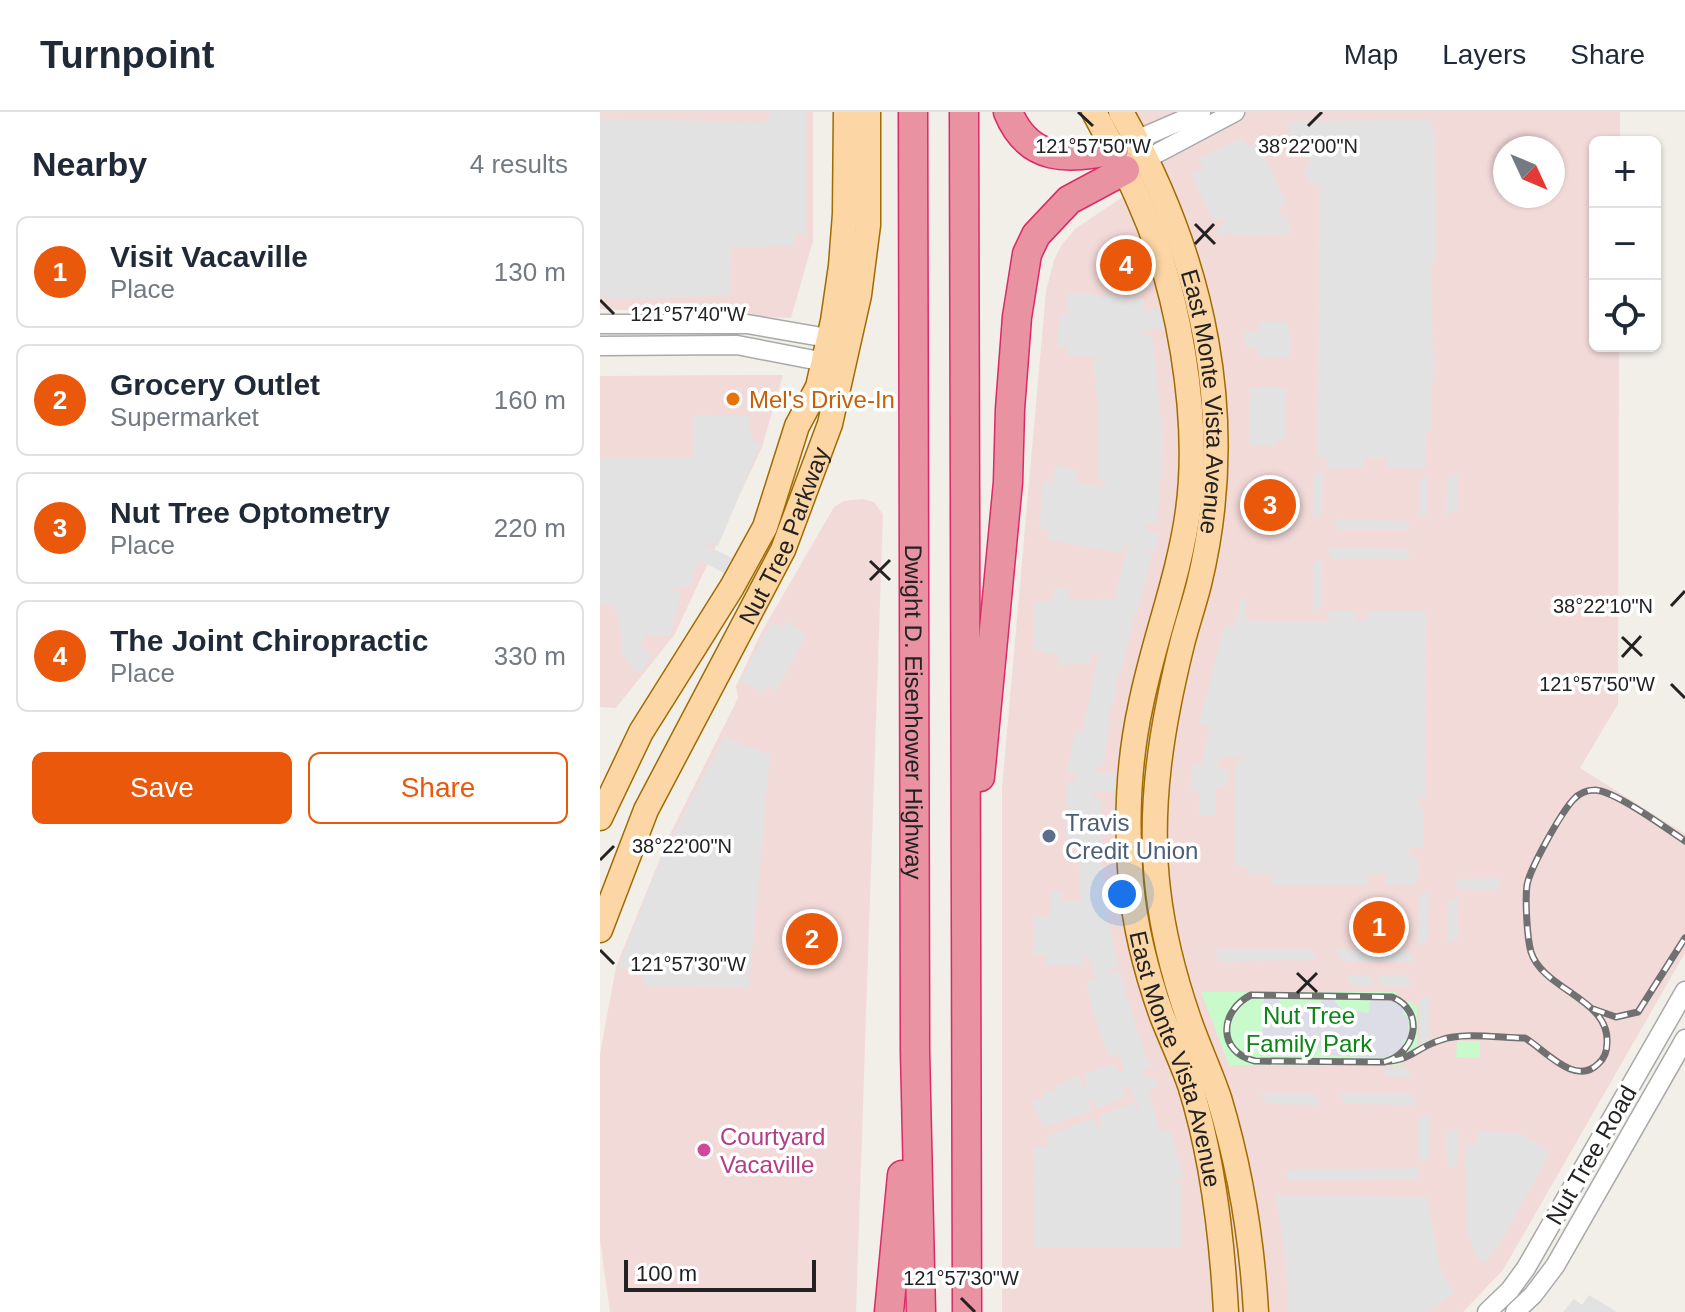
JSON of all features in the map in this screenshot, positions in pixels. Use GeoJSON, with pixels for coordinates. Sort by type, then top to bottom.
{"type":"FeatureCollection","features":[{"type":"Feature","properties":{"kind":"highway","name":"Dwight D. Eisenhower Highway"},"geometry":{"type":"LineString","coordinates":[[913,112],[915,1051],[921,1312]]}},
{"type":"Feature","properties":{"kind":"highway"},"geometry":{"type":"LineString","coordinates":[[964,112],[967,1312]]}},
{"type":"Feature","properties":{"kind":"highway"},"geometry":{"type":"LineString","coordinates":[[1008,112],[1017,131],[1031,145],[1048,154],[1131,155]]}},
{"type":"Feature","properties":{"kind":"highway"},"geometry":{"type":"LineString","coordinates":[[967,861],[985,748],[1008,482],[1017,317],[1027,254],[1036,235],[1069,200],[1131,155]]}},
{"type":"Feature","properties":{"kind":"highway"},"geometry":{"type":"LineString","coordinates":[[889,1312],[915,1051]]}},
{"type":"Feature","properties":{"kind":"main road","name":"Nut Tree Parkway"},"geometry":{"type":"LineString","coordinates":[[600,930],[646,810],[783,550],[830,424],[845,214],[846,112]]}},
{"type":"Feature","properties":{"kind":"main road","name":"Nut Tree Parkway"},"geometry":{"type":"LineString","coordinates":[[600,818],[641,732],[732,587],[765,527],[797,426],[837,352],[868,225],[868,112]]}},
{"type":"Feature","properties":{"kind":"main road","name":"East Monte Vista Avenue"},"geometry":{"type":"LineString","coordinates":[[1094,112],[1131,155],[1174,219],[1206,337],[1217,450],[1208,538],[1173,682],[1158,771],[1155,817],[1158,890],[1166,938],[1188,1018],[1218,1096],[1230,1139],[1253,1253],[1256,1312]]}},
{"type":"Feature","properties":{"kind":"main road","name":"East Monte Vista Avenue"},"geometry":{"type":"LineString","coordinates":[[1121,112],[1140,203],[1173,301],[1190,432],[1188,510],[1141,703],[1130,784],[1128,846],[1135,912],[1146,964],[1189,1082],[1199,1119],[1217,1209],[1226,1312]]}},
{"type":"Feature","properties":{"kind":"main road"},"geometry":{"type":"LineString","coordinates":[[1190,432],[1202,453],[1198,527],[1202,535],[1208,538]]}},
{"type":"Feature","properties":{"kind":"main road"},"geometry":{"type":"LineString","coordinates":[[1173,682],[1167,663],[1192,565],[1192,555],[1181,546]]}},
{"type":"Feature","properties":{"kind":"street"},"geometry":{"type":"LineString","coordinates":[[1131,155],[1201,112]]}},
{"type":"Feature","properties":{"kind":"street"},"geometry":{"type":"LineString","coordinates":[[1131,155],[1235,112]]}},
{"type":"Feature","properties":{"kind":"street"},"geometry":{"type":"LineString","coordinates":[[600,324],[747,324],[837,352]]}},
{"type":"Feature","properties":{"kind":"street"},"geometry":{"type":"LineString","coordinates":[[600,346],[737,345],[837,352]]}},
{"type":"Feature","properties":{"kind":"street","name":"Nut Tree Road"},"geometry":{"type":"LineString","coordinates":[[1487,1312],[1510,1290],[1526,1268],[1685,991]]}},
{"type":"Feature","properties":{"kind":"street","name":"Nut Tree Road"},"geometry":{"type":"LineString","coordinates":[[1515,1312],[1533,1295],[1555,1266],[1685,1039]]}},
{"type":"Feature","properties":{"kind":"shaded area"},"geometry":{"type":"Polygon","coordinates":[[[600,112],[813,112],[813,241],[791,318],[600,309],[600,112]]]}},
{"type":"Feature","properties":{"kind":"shaded area"},"geometry":{"type":"Polygon","coordinates":[[[769,112],[805,112],[806,234],[795,234],[795,245],[730,248],[729,296],[600,298],[600,119],[768,122],[769,112]]]}},
{"type":"Feature","properties":{"kind":"shaded area"},"geometry":{"type":"Polygon","coordinates":[[[1134,112],[1620,112],[1620,136],[1589,136],[1589,352],[1619,352],[1618,704],[1580,768],[1685,834],[1685,953],[1503,1270],[1463,1312],[1002,1312],[1002,788],[1046,291],[1054,260],[1075,229],[1164,169],[1134,112]]]}},
{"type":"Feature","properties":{"kind":"shaded area"},"geometry":{"type":"Polygon","coordinates":[[[1431,120],[1431,130],[1434,131],[1436,260],[1432,262],[1431,432],[1426,432],[1425,469],[1387,468],[1386,458],[1365,458],[1363,468],[1327,469],[1326,456],[1318,459],[1319,184],[1311,184],[1303,169],[1309,168],[1309,158],[1299,157],[1299,147],[1292,147],[1286,121],[1431,120]]]}},
{"type":"Feature","properties":{"kind":"shaded area"},"geometry":{"type":"Polygon","coordinates":[[[1242,138],[1247,147],[1258,142],[1287,204],[1278,208],[1288,219],[1291,234],[1233,235],[1230,231],[1220,236],[1217,228],[1226,223],[1223,218],[1214,222],[1191,173],[1203,168],[1199,158],[1242,138]]]}},
{"type":"Feature","properties":{"kind":"shaded area"},"geometry":{"type":"Polygon","coordinates":[[[1068,292],[1144,299],[1144,311],[1161,309],[1166,330],[1148,329],[1142,335],[1152,336],[1162,427],[1159,428],[1162,432],[1162,459],[1159,464],[1162,465],[1157,524],[1147,523],[1146,527],[1148,531],[1159,533],[1156,551],[1143,552],[1152,554],[1118,673],[1104,766],[1094,767],[1098,773],[1116,773],[1115,791],[1095,792],[1092,797],[1102,799],[1100,824],[1103,852],[1100,853],[1105,883],[1102,884],[1114,946],[1112,951],[1115,951],[1118,966],[1108,971],[1120,971],[1126,991],[1124,996],[1127,996],[1135,1021],[1134,1027],[1137,1027],[1143,1053],[1151,1066],[1142,1071],[1145,1079],[1154,1076],[1157,1086],[1148,1091],[1160,1132],[1171,1131],[1174,1153],[1178,1157],[1183,1178],[1171,1182],[1181,1184],[1182,1247],[1034,1247],[1033,1146],[1048,1147],[1046,1136],[1094,1118],[1098,1127],[1102,1127],[1099,1116],[1134,1103],[1139,1111],[1129,1085],[1123,1088],[1126,1097],[1097,1108],[1092,1099],[1088,1101],[1092,1110],[1044,1127],[1033,1100],[1043,1100],[1044,1092],[1052,1091],[1057,1096],[1054,1086],[1079,1076],[1083,1086],[1087,1085],[1084,1075],[1109,1065],[1114,1065],[1118,1073],[1124,1070],[1119,1054],[1109,1057],[1092,1009],[1086,983],[1095,979],[1090,957],[1083,956],[1083,965],[1046,966],[1046,955],[1033,955],[1033,918],[1049,918],[1051,892],[1062,892],[1062,902],[1081,901],[1077,841],[1065,840],[1067,781],[1076,782],[1078,775],[1067,772],[1075,732],[1083,732],[1098,655],[1091,653],[1090,664],[1058,665],[1058,653],[1033,649],[1033,601],[1052,601],[1055,587],[1070,590],[1070,600],[1114,599],[1128,546],[1124,544],[1123,553],[1048,540],[1050,530],[1039,528],[1043,481],[1054,481],[1055,466],[1077,470],[1076,482],[1106,485],[1105,481],[1098,480],[1098,408],[1093,361],[1102,358],[1072,357],[1067,354],[1067,347],[1057,347],[1060,315],[1069,315],[1066,309],[1068,292]]]}},
{"type":"Feature","properties":{"kind":"shaded area"},"geometry":{"type":"Polygon","coordinates":[[[1259,322],[1288,322],[1290,358],[1258,358],[1258,348],[1246,348],[1246,332],[1258,332],[1259,322]]]}},
{"type":"Feature","properties":{"kind":"shaded area"},"geometry":{"type":"Polygon","coordinates":[[[783,375],[762,447],[675,634],[616,708],[600,707],[600,376],[783,375]]]}},
{"type":"Feature","properties":{"kind":"shaded area"},"geometry":{"type":"Polygon","coordinates":[[[1249,388],[1286,388],[1286,440],[1276,441],[1276,446],[1249,446],[1249,388]]]}},
{"type":"Feature","properties":{"kind":"shaded area"},"geometry":{"type":"Polygon","coordinates":[[[694,415],[750,416],[749,428],[753,441],[761,444],[718,546],[708,541],[705,545],[732,558],[724,573],[699,560],[690,586],[672,587],[673,591],[682,591],[670,636],[645,635],[640,645],[652,656],[640,673],[632,668],[621,652],[621,630],[613,605],[601,604],[600,612],[600,457],[694,457],[694,415]]]}},
{"type":"Feature","properties":{"kind":"shaded area"},"geometry":{"type":"Polygon","coordinates":[[[1323,471],[1322,514],[1313,519],[1313,476],[1323,471]]]}},
{"type":"Feature","properties":{"kind":"shaded area"},"geometry":{"type":"Polygon","coordinates":[[[1457,472],[1457,509],[1446,515],[1447,477],[1457,472]]]}},
{"type":"Feature","properties":{"kind":"shaded area"},"geometry":{"type":"Polygon","coordinates":[[[1428,476],[1428,513],[1420,517],[1420,480],[1428,476]]]}},
{"type":"Feature","properties":{"kind":"shaded area"},"geometry":{"type":"Polygon","coordinates":[[[862,499],[874,502],[883,514],[856,1312],[610,1312],[600,1240],[600,1054],[616,967],[670,834],[738,698],[736,686],[761,633],[834,507],[844,501],[862,499]]]}},
{"type":"Feature","properties":{"kind":"shaded area"},"geometry":{"type":"Polygon","coordinates":[[[1333,519],[1407,521],[1411,530],[1339,530],[1333,519]]]}},
{"type":"Feature","properties":{"kind":"shaded area"},"geometry":{"type":"Polygon","coordinates":[[[1326,548],[1405,549],[1410,559],[1333,560],[1326,548]]]}},
{"type":"Feature","properties":{"kind":"shaded area"},"geometry":{"type":"Polygon","coordinates":[[[1322,559],[1321,607],[1313,614],[1313,564],[1322,559]]]}},
{"type":"Feature","properties":{"kind":"shaded area"},"geometry":{"type":"Polygon","coordinates":[[[1240,599],[1246,599],[1246,617],[1251,622],[1328,622],[1329,611],[1357,612],[1357,622],[1366,622],[1367,611],[1426,612],[1425,797],[1420,798],[1423,847],[1410,847],[1410,858],[1418,858],[1417,884],[1385,885],[1385,873],[1379,873],[1368,874],[1368,885],[1272,885],[1271,873],[1248,873],[1247,866],[1236,866],[1236,762],[1246,762],[1245,758],[1222,758],[1218,761],[1218,768],[1228,770],[1226,786],[1216,787],[1215,816],[1199,816],[1200,793],[1190,791],[1193,764],[1202,765],[1209,726],[1199,723],[1225,625],[1234,627],[1237,614],[1240,614],[1240,599]]]}},
{"type":"Feature","properties":{"kind":"shaded area"},"geometry":{"type":"Polygon","coordinates":[[[787,621],[806,636],[776,691],[767,685],[763,693],[740,680],[772,622],[783,627],[787,621]]]}},
{"type":"Feature","properties":{"kind":"shaded area"},"geometry":{"type":"Polygon","coordinates":[[[724,737],[770,755],[749,987],[644,985],[643,974],[618,968],[662,856],[724,737]]]}},
{"type":"Feature","properties":{"kind":"shaded area"},"geometry":{"type":"Polygon","coordinates":[[[1500,878],[1500,889],[1457,889],[1456,879],[1500,878]]]}},
{"type":"Feature","properties":{"kind":"shaded area"},"geometry":{"type":"Polygon","coordinates":[[[1429,891],[1428,940],[1418,945],[1419,897],[1429,891]]]}},
{"type":"Feature","properties":{"kind":"shaded area"},"geometry":{"type":"Polygon","coordinates":[[[1457,897],[1458,938],[1447,945],[1447,902],[1457,897]]]}},
{"type":"Feature","properties":{"kind":"shaded area"},"geometry":{"type":"Polygon","coordinates":[[[1310,949],[1317,960],[1220,961],[1213,950],[1310,949]]]}},
{"type":"Feature","properties":{"kind":"shaded area"},"geometry":{"type":"Polygon","coordinates":[[[1334,949],[1407,950],[1414,961],[1341,961],[1334,949]]]}},
{"type":"Feature","properties":{"kind":"shaded area"},"geometry":{"type":"Polygon","coordinates":[[[1346,975],[1370,976],[1376,986],[1352,985],[1346,975]]]}},
{"type":"Feature","properties":{"kind":"shaded area"},"geometry":{"type":"Polygon","coordinates":[[[1376,975],[1407,975],[1412,986],[1382,986],[1376,975]]]}},
{"type":"Feature","properties":{"kind":"shaded area"},"geometry":{"type":"Polygon","coordinates":[[[1429,994],[1429,1043],[1419,1048],[1419,1000],[1429,994]]]}},
{"type":"Feature","properties":{"kind":"shaded area"},"geometry":{"type":"Polygon","coordinates":[[[1264,998],[1279,999],[1279,1012],[1315,1012],[1322,1000],[1333,999],[1341,1009],[1368,1013],[1371,999],[1388,998],[1403,1008],[1403,1015],[1408,1016],[1409,1039],[1404,1039],[1402,1050],[1385,1058],[1323,1055],[1315,1043],[1276,1041],[1276,1056],[1261,1056],[1264,998]]]}},
{"type":"Feature","properties":{"kind":"shaded area"},"geometry":{"type":"Polygon","coordinates":[[[1381,1068],[1406,1068],[1412,1078],[1388,1078],[1381,1068]]]}},
{"type":"Feature","properties":{"kind":"shaded area"},"geometry":{"type":"Polygon","coordinates":[[[1260,1093],[1314,1094],[1322,1105],[1267,1104],[1260,1093]]]}},
{"type":"Feature","properties":{"kind":"shaded area"},"geometry":{"type":"Polygon","coordinates":[[[1338,1093],[1411,1094],[1418,1105],[1346,1104],[1338,1093]]]}},
{"type":"Feature","properties":{"kind":"shaded area"},"geometry":{"type":"Polygon","coordinates":[[[1429,1114],[1429,1157],[1418,1162],[1418,1120],[1429,1114]]]}},
{"type":"Feature","properties":{"kind":"shaded area"},"geometry":{"type":"Polygon","coordinates":[[[1457,1128],[1457,1164],[1447,1170],[1446,1133],[1457,1128]]]}},
{"type":"Feature","properties":{"kind":"shaded area"},"geometry":{"type":"Polygon","coordinates":[[[1478,1132],[1520,1133],[1550,1152],[1504,1237],[1484,1264],[1477,1258],[1467,1232],[1465,1143],[1477,1143],[1478,1132]]]}},
{"type":"Feature","properties":{"kind":"shaded area"},"geometry":{"type":"Polygon","coordinates":[[[1417,1168],[1418,1180],[1287,1180],[1287,1170],[1417,1168]]]}},
{"type":"Feature","properties":{"kind":"shaded area"},"geometry":{"type":"Polygon","coordinates":[[[1276,1195],[1427,1197],[1440,1268],[1454,1292],[1428,1312],[1288,1312],[1286,1262],[1276,1195]]]}},
{"type":"Feature","properties":{"kind":"shaded area"},"geometry":{"type":"Polygon","coordinates":[[[1589,1295],[1617,1312],[1563,1312],[1574,1299],[1582,1305],[1589,1295]]]}},
{"type":"Feature","properties":{"kind":"green space","name":"Nut Tree Family Park"},"geometry":{"type":"Polygon","coordinates":[[[1201,992],[1395,992],[1405,1002],[1417,1006],[1417,1051],[1400,1059],[1401,1065],[1229,1065],[1201,992]]]}},
{"type":"Feature","properties":{"kind":"green space"},"geometry":{"type":"Polygon","coordinates":[[[1457,1041],[1480,1041],[1480,1058],[1456,1057],[1457,1041]]]}},
{"type":"Feature","properties":{"kind":"railway"},"geometry":{"type":"LineString","coordinates":[[1384,1062],[1395,1057],[1404,1050],[1413,1032],[1410,1012],[1403,1003],[1392,997],[1251,995],[1240,1002],[1228,1021],[1227,1031],[1234,1049],[1255,1061],[1376,1062],[1388,1061],[1398,1060],[1441,1040],[1482,1036],[1525,1038],[1560,1064],[1570,1069],[1589,1070],[1605,1055],[1605,1028],[1587,1005],[1548,976],[1531,952],[1526,892],[1534,866],[1568,807],[1578,795],[1595,790],[1640,811],[1685,841]]}},
{"type":"Feature","properties":{"kind":"railway"},"geometry":{"type":"LineString","coordinates":[[1593,1009],[1616,1017],[1638,1012],[1685,938]]}},
{"type":"Feature","properties":{"kind":"place","name":"The Joint Chiropractic"},"geometry":{"type":"Point","coordinates":[1126,265]}},
{"type":"Feature","properties":{"kind":"place","name":"Mel's Drive-In"},"geometry":{"type":"Point","coordinates":[733,399]}},
{"type":"Feature","properties":{"kind":"place","name":"Nut Tree Optometry"},"geometry":{"type":"Point","coordinates":[1270,505]}},
{"type":"Feature","properties":{"kind":"place","name":"Travis Credit Union"},"geometry":{"type":"Point","coordinates":[1049,836]}},
{"type":"Feature","properties":{"kind":"place","name":"Visit Vacaville"},"geometry":{"type":"Point","coordinates":[1379,927]}},
{"type":"Feature","properties":{"kind":"place","name":"Grocery Outlet"},"geometry":{"type":"Point","coordinates":[812,939]}},
{"type":"Feature","properties":{"kind":"place","name":"Courtyard Vacaville"},"geometry":{"type":"Point","coordinates":[704,1150]}}]}
